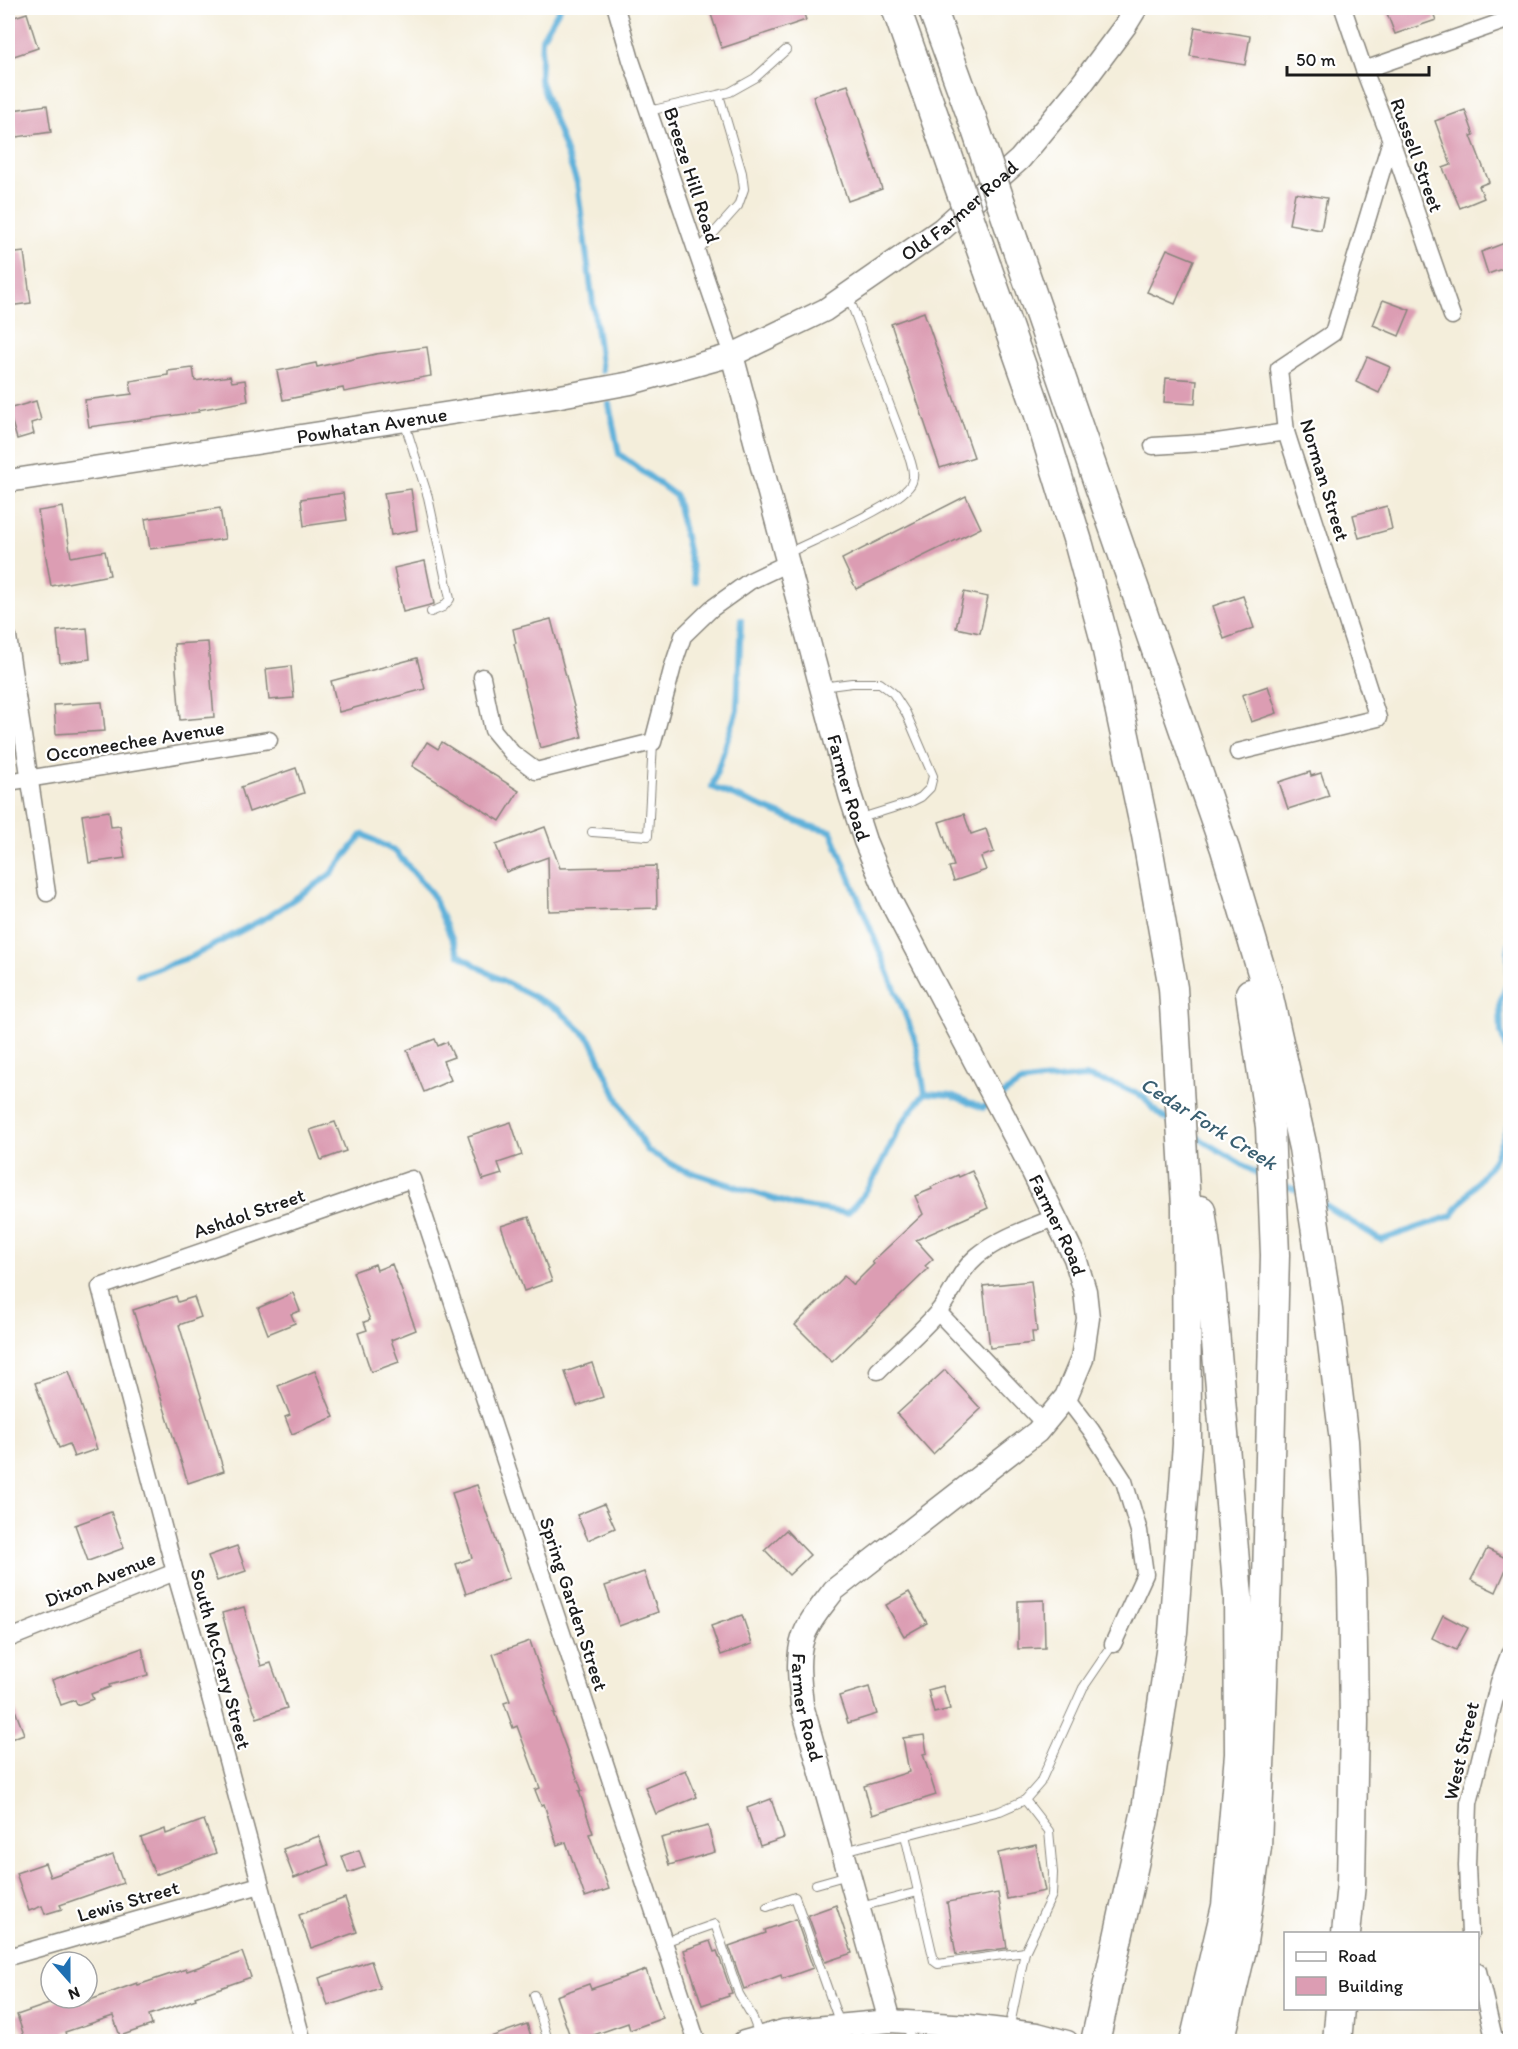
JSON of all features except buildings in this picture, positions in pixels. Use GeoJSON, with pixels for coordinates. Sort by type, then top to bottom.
{"type":"FeatureCollection","features":[{"type":"Feature","properties":{"kind":"highway"},"geometry":{"type":"LineString","coordinates":[[896,8],[1038,412],[1079,545],[1106,641],[1146,835],[1173,988],[1211,1284],[1238,1596],[1239,1754],[1226,1906],[1194,2042]]}},
{"type":"Feature","properties":{"kind":"highway"},"geometry":{"type":"LineString","coordinates":[[932,8],[972,117],[1225,849],[1268,993],[1303,1148],[1328,1310],[1344,1442],[1352,1580],[1354,1721],[1350,1884],[1346,1932]]}},
{"type":"Feature","properties":{"kind":"highway"},"geometry":{"type":"LineString","coordinates":[[1220,2042],[1242,1949],[1257,1847],[1267,1579],[1275,1255],[1270,1127],[1225,849]]}},
{"type":"Feature","properties":{"kind":"highway"},"geometry":{"type":"LineString","coordinates":[[1095,2042],[1146,1810],[1173,1632],[1187,1444],[1186,1206],[1173,988]]}},
{"type":"Feature","properties":{"kind":"highway"},"geometry":{"type":"LineString","coordinates":[[1337,2042],[1340,2010]]}},
{"type":"Feature","properties":{"kind":"street","name":"Breeze Hill Road"},"geometry":{"type":"LineString","coordinates":[[616,8],[631,60],[732,355]]}},
{"type":"Feature","properties":{"kind":"street","name":"Old Farmer Road"},"geometry":{"type":"LineString","coordinates":[[732,355],[825,310],[942,229],[1020,159],[1078,89],[1136,8]]}},
{"type":"Feature","properties":{"kind":"street","name":"Russell Street"},"geometry":{"type":"LineString","coordinates":[[1343,8],[1452,316]]}},
{"type":"Feature","properties":{"kind":"street"},"geometry":{"type":"LineString","coordinates":[[1364,70],[1510,19]]}},
{"type":"Feature","properties":{"kind":"street","name":"Norman Street"},"geometry":{"type":"LineString","coordinates":[[1238,752],[1378,718],[1286,432],[1279,369],[1333,333],[1391,140]]}},
{"type":"Feature","properties":{"kind":"street","name":"Powhatan Avenue"},"geometry":{"type":"LineString","coordinates":[[8,481],[555,397],[631,382],[732,355]]}},
{"type":"Feature","properties":{"kind":"street","name":"Farmer Road"},"geometry":{"type":"LineString","coordinates":[[732,355],[858,819],[890,900],[1056,1217],[1075,1258],[1085,1291],[1088,1318],[1082,1359],[1066,1397],[1037,1432],[834,1590],[815,1616],[803,1638],[798,1670],[802,1705],[858,1908],[903,2028]]}},
{"type":"Feature","properties":{"kind":"street"},"geometry":{"type":"LineString","coordinates":[[1153,446],[1217,442],[1286,432]]}},
{"type":"Feature","properties":{"kind":"street"},"geometry":{"type":"LineString","coordinates":[[482,678],[493,730],[512,753],[536,771],[653,742],[683,636],[711,609],[786,559]]}},
{"type":"Feature","properties":{"kind":"street"},"geometry":{"type":"LineString","coordinates":[[8,637],[47,894]]}},
{"type":"Feature","properties":{"kind":"street","name":"Occoneechee Avenue"},"geometry":{"type":"LineString","coordinates":[[8,783],[268,740]]}},
{"type":"Feature","properties":{"kind":"street","name":"Ashdol Street"},"geometry":{"type":"LineString","coordinates":[[100,1287],[412,1179]]}},
{"type":"Feature","properties":{"kind":"street","name":"Spring Garden Street"},"geometry":{"type":"LineString","coordinates":[[412,1179],[697,2042]]}},
{"type":"Feature","properties":{"kind":"street"},"geometry":{"type":"LineString","coordinates":[[878,1371],[938,1312],[950,1295],[961,1272],[977,1256],[1023,1230],[1056,1217]]}},
{"type":"Feature","properties":{"kind":"street","name":"South McCrary Street"},"geometry":{"type":"LineString","coordinates":[[100,1287],[303,2042]]}},
{"type":"Feature","properties":{"kind":"street"},"geometry":{"type":"LineString","coordinates":[[938,1312],[1044,1424]]}},
{"type":"Feature","properties":{"kind":"street"},"geometry":{"type":"LineString","coordinates":[[1066,1397],[1091,1430],[1124,1481],[1139,1531],[1145,1574],[1113,1644]]}},
{"type":"Feature","properties":{"kind":"street","name":"Dixon Avenue"},"geometry":{"type":"LineString","coordinates":[[8,1639],[175,1572]]}},
{"type":"Feature","properties":{"kind":"street","name":"West Street"},"geometry":{"type":"LineString","coordinates":[[1470,1932],[1467,1866],[1468,1803],[1499,1682],[1510,1652]]}},
{"type":"Feature","properties":{"kind":"street","name":"Lewis Street"},"geometry":{"type":"LineString","coordinates":[[8,1958],[260,1884]]}},
{"type":"Feature","properties":{"kind":"street"},"geometry":{"type":"LineString","coordinates":[[1479,1975],[1495,2042]]}},
{"type":"Feature","properties":{"kind":"street"},"geometry":{"type":"LineString","coordinates":[[752,2039],[783,2031],[840,2025],[1009,2031],[1037,2034],[1067,2042]]}},
{"type":"Feature","properties":{"kind":"lane"},"geometry":{"type":"LineString","coordinates":[[649,111],[730,92],[755,78],[786,50]]}},
{"type":"Feature","properties":{"kind":"lane"},"geometry":{"type":"LineString","coordinates":[[696,253],[738,206],[744,189],[742,173],[718,95]]}},
{"type":"Feature","properties":{"kind":"lane"},"geometry":{"type":"LineString","coordinates":[[786,559],[898,498],[912,481],[913,471],[910,459],[848,294]]}},
{"type":"Feature","properties":{"kind":"lane"},"geometry":{"type":"LineString","coordinates":[[404,420],[428,497],[450,599],[443,607],[430,612]]}},
{"type":"Feature","properties":{"kind":"lane"},"geometry":{"type":"LineString","coordinates":[[821,687],[852,683],[880,683],[893,693],[906,712],[933,776],[930,788],[921,796],[899,807],[858,819]]}},
{"type":"Feature","properties":{"kind":"lane"},"geometry":{"type":"LineString","coordinates":[[592,832],[648,836],[653,742]]}},
{"type":"Feature","properties":{"kind":"lane"},"geometry":{"type":"LineString","coordinates":[[842,1852],[1000,1811],[1025,1800],[1040,1783],[1083,1688],[1113,1644]]}},
{"type":"Feature","properties":{"kind":"lane"},"geometry":{"type":"LineString","coordinates":[[1009,2031],[1025,1952],[1052,1895],[1053,1873],[1049,1831],[1025,1800]]}},
{"type":"Feature","properties":{"kind":"lane"},"geometry":{"type":"LineString","coordinates":[[905,1835],[931,1954],[938,1964],[1025,1952]]}},
{"type":"Feature","properties":{"kind":"lane"},"geometry":{"type":"LineString","coordinates":[[816,1884],[849,1875]]}},
{"type":"Feature","properties":{"kind":"lane"},"geometry":{"type":"LineString","coordinates":[[858,1908],[918,1892]]}},
{"type":"Feature","properties":{"kind":"lane"},"geometry":{"type":"LineString","coordinates":[[767,1907],[795,1898],[840,2025]]}},
{"type":"Feature","properties":{"kind":"lane"},"geometry":{"type":"LineString","coordinates":[[664,1942],[715,1924],[739,1994],[752,2016],[752,2039]]}},
{"type":"Feature","properties":{"kind":"lane"},"geometry":{"type":"LineString","coordinates":[[534,1995],[547,2037],[551,2042]]}},
{"type":"Feature","properties":{"kind":"waterway"},"geometry":{"type":"LineString","coordinates":[[560,8],[542,38],[540,80],[577,183],[602,371]]}},
{"type":"Feature","properties":{"kind":"waterway"},"geometry":{"type":"LineString","coordinates":[[609,404],[619,454],[676,496],[695,582]]}},
{"type":"Feature","properties":{"kind":"waterway"},"geometry":{"type":"LineString","coordinates":[[741,620],[737,710],[712,787],[809,826],[831,831],[915,1039],[925,1093]]}},
{"type":"Feature","properties":{"kind":"waterway","name":"Cedar Fork Creek"},"geometry":{"type":"LineString","coordinates":[[138,975],[191,957],[267,917],[329,876],[363,834],[396,852],[432,894],[459,955],[559,1010],[591,1040],[618,1100],[647,1150],[678,1168],[793,1205],[847,1213],[871,1183],[900,1127],[925,1093],[951,1095],[983,1108],[1020,1083],[1088,1077],[1120,1086],[1144,1097],[1153,1109],[1173,1124]]}},
{"type":"Feature","properties":{"kind":"waterway","name":"Cedar Fork Creek"},"geometry":{"type":"LineString","coordinates":[[1510,942],[1509,979],[1500,1003],[1501,1032],[1508,1054],[1510,1086]]}},
{"type":"Feature","properties":{"kind":"waterway","name":"Cedar Fork Creek"},"geometry":{"type":"LineString","coordinates":[[1321,1203],[1381,1240],[1451,1216],[1494,1160],[1510,1120]]}},
{"type":"Feature","properties":{"kind":"waterway","name":"Cedar Fork Creek"},"geometry":{"type":"LineString","coordinates":[[1190,1133],[1263,1177]]}},
{"type":"Feature","properties":{"kind":"waterway","name":"Cedar Fork Creek"},"geometry":{"type":"LineString","coordinates":[[1281,1185],[1302,1191]]}}]}
